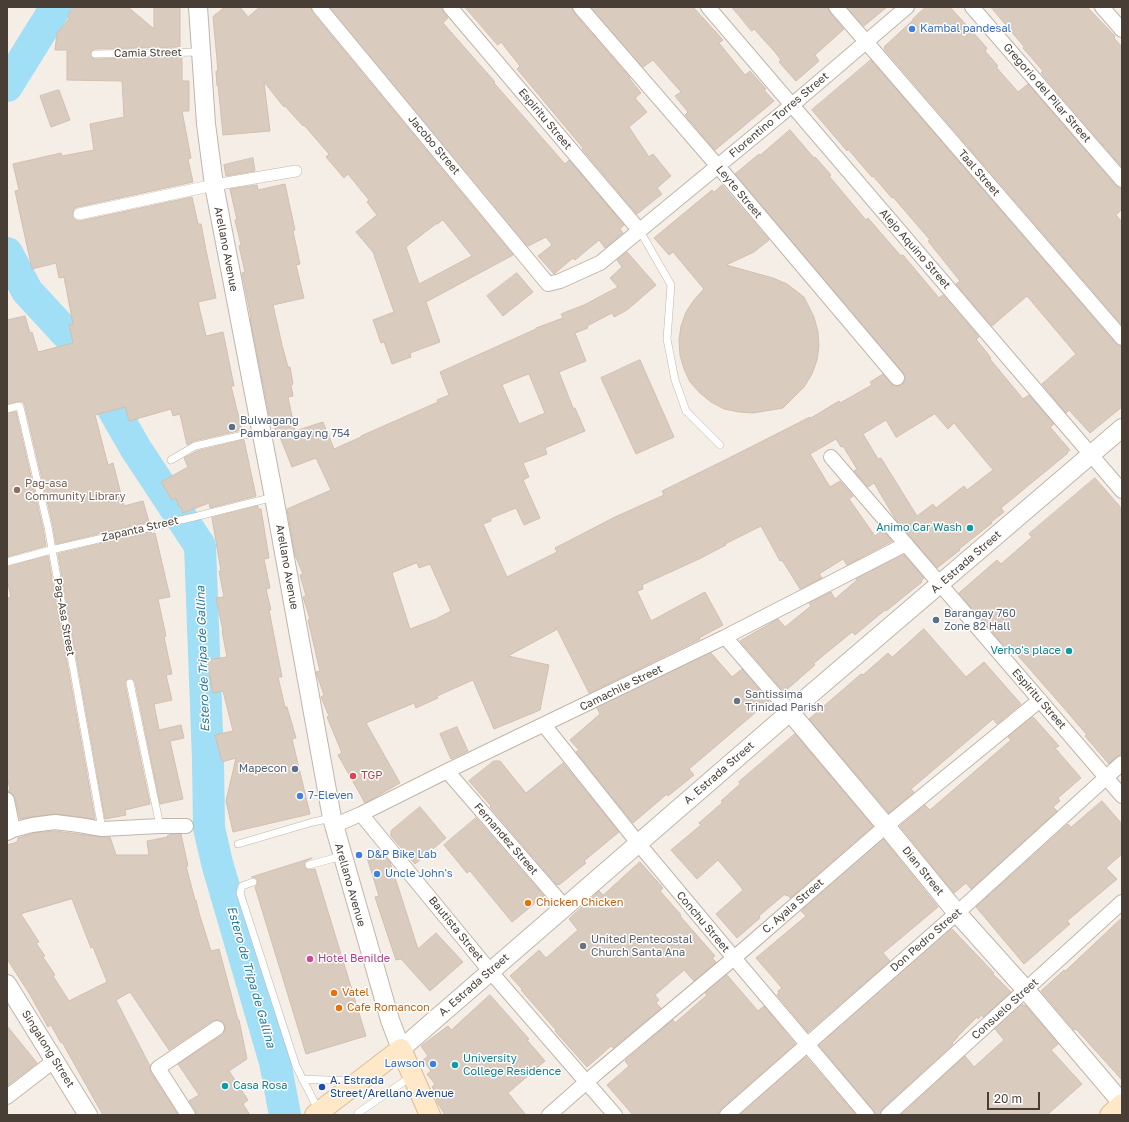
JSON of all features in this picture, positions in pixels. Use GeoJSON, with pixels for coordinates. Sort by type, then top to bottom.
{"type":"FeatureCollection","features":[{"type":"Feature","properties":{"kind":"main road","name":"Arellano Avenue"},"geometry":{"type":"LineString","coordinates":[[401,1049],[430,1115]]}},
{"type":"Feature","properties":{"kind":"main road","name":"A. Estrada Street"},"geometry":{"type":"LineString","coordinates":[[318,1113],[401,1049]]}},
{"type":"Feature","properties":{"kind":"main road"},"geometry":{"type":"LineString","coordinates":[[1110,1115],[1122,1103]]}},
{"type":"Feature","properties":{"kind":"street","name":"Arellano Avenue"},"geometry":{"type":"LineString","coordinates":[[198,7],[206,124],[214,185],[274,497],[333,822],[390,1020],[401,1049]]}},
{"type":"Feature","properties":{"kind":"street","name":"Jacobo Street"},"geometry":{"type":"LineString","coordinates":[[319,7],[548,284]]}},
{"type":"Feature","properties":{"kind":"street","name":"Espiritu Street"},"geometry":{"type":"LineString","coordinates":[[450,7],[640,230]]}},
{"type":"Feature","properties":{"kind":"street","name":"Leyte Street"},"geometry":{"type":"LineString","coordinates":[[580,7],[718,166],[897,378]]}},
{"type":"Feature","properties":{"kind":"street","name":"Alejo Aquino Street"},"geometry":{"type":"LineString","coordinates":[[708,7],[1122,491]]}},
{"type":"Feature","properties":{"kind":"street","name":"Taal Street"},"geometry":{"type":"LineString","coordinates":[[836,7],[1122,338]]}},
{"type":"Feature","properties":{"kind":"street","name":"Florentino Torres Street"},"geometry":{"type":"LineString","coordinates":[[548,284],[560,281],[600,263],[792,105],[907,7]]}},
{"type":"Feature","properties":{"kind":"street","name":"Gregorio del Pilar Street"},"geometry":{"type":"LineString","coordinates":[[972,7],[1122,180]]}},
{"type":"Feature","properties":{"kind":"street"},"geometry":{"type":"LineString","coordinates":[[1102,7],[1122,30]]}},
{"type":"Feature","properties":{"kind":"street"},"geometry":{"type":"LineString","coordinates":[[79,214],[214,185],[296,171]]}},
{"type":"Feature","properties":{"kind":"street","name":"A. Estrada Street"},"geometry":{"type":"LineString","coordinates":[[401,1049],[564,906],[1122,428]]}},
{"type":"Feature","properties":{"kind":"street","name":"Espiritu Street"},"geometry":{"type":"LineString","coordinates":[[831,457],[1122,796]]}},
{"type":"Feature","properties":{"kind":"street","name":"Camachile Street"},"geometry":{"type":"LineString","coordinates":[[333,822],[361,814],[725,637],[906,544]]}},
{"type":"Feature","properties":{"kind":"street","name":"Dian Street"},"geometry":{"type":"LineString","coordinates":[[725,637],[886,826],[957,913],[1026,990],[1122,1103]]}},
{"type":"Feature","properties":{"kind":"street","name":"C. Ayala Street"},"geometry":{"type":"LineString","coordinates":[[549,1115],[586,1082],[734,958],[886,826],[1040,700]]}},
{"type":"Feature","properties":{"kind":"street","name":"Conchu Street"},"geometry":{"type":"LineString","coordinates":[[544,725],[638,843],[867,1115]]}},
{"type":"Feature","properties":{"kind":"street","name":"Don Pedro Street"},"geometry":{"type":"LineString","coordinates":[[727,1115],[957,913],[1122,763]]}},
{"type":"Feature","properties":{"kind":"street","name":"Fernandez Street"},"geometry":{"type":"LineString","coordinates":[[447,771],[564,906]]}},
{"type":"Feature","properties":{"kind":"street"},"geometry":{"type":"LineString","coordinates":[[7,800],[10,832],[32,825],[55,822],[102,829],[186,826]]}},
{"type":"Feature","properties":{"kind":"street","name":"Bautista Street"},"geometry":{"type":"LineString","coordinates":[[361,814],[490,971],[615,1115]]}},
{"type":"Feature","properties":{"kind":"street","name":"Consuelo Street"},"geometry":{"type":"LineString","coordinates":[[888,1115],[1122,902]]}},
{"type":"Feature","properties":{"kind":"street","name":"Singalong Street"},"geometry":{"type":"LineString","coordinates":[[7,984],[88,1115]]}},
{"type":"Feature","properties":{"kind":"street"},"geometry":{"type":"LineString","coordinates":[[188,1115],[158,1068],[218,1028]]}},
{"type":"Feature","properties":{"kind":"street"},"geometry":{"type":"LineString","coordinates":[[7,1097],[54,1060]]}},
{"type":"Feature","properties":{"kind":"lane","name":"Camia Street"},"geometry":{"type":"LineString","coordinates":[[95,54],[201,52]]}},
{"type":"Feature","properties":{"kind":"lane"},"geometry":{"type":"LineString","coordinates":[[640,230],[671,285],[667,339],[675,380],[686,412],[720,445]]}},
{"type":"Feature","properties":{"kind":"lane","name":"Pag-Asa Street"},"geometry":{"type":"LineString","coordinates":[[7,409],[20,407],[45,513],[102,829]]}},
{"type":"Feature","properties":{"kind":"lane"},"geometry":{"type":"LineString","coordinates":[[171,460],[195,446],[261,431]]}},
{"type":"Feature","properties":{"kind":"lane","name":"Zapanta Street"},"geometry":{"type":"LineString","coordinates":[[7,562],[51,550],[274,497]]}},
{"type":"Feature","properties":{"kind":"lane"},"geometry":{"type":"LineString","coordinates":[[130,683],[160,826]]}},
{"type":"Feature","properties":{"kind":"lane"},"geometry":{"type":"LineString","coordinates":[[238,844],[313,822],[333,822]]}},
{"type":"Feature","properties":{"kind":"lane"},"geometry":{"type":"LineString","coordinates":[[309,865],[342,856]]}},
{"type":"Feature","properties":{"kind":"lane"},"geometry":{"type":"LineString","coordinates":[[253,882],[242,886],[240,893],[296,1066],[318,1113]]}},
{"type":"Feature","properties":{"kind":"lane"},"geometry":{"type":"LineString","coordinates":[[358,1113],[413,1076]]}},
{"type":"Feature","properties":{"kind":"lane"},"geometry":{"type":"LineString","coordinates":[[302,1079],[359,1081]]}},
{"type":"Feature","properties":{"kind":"building"},"geometry":{"type":"Polygon","coordinates":[[[74,7],[128,7],[154,29],[154,7],[180,7],[180,47],[95,49],[91,51],[90,54],[92,58],[95,59],[182,57],[182,81],[189,81],[189,111],[182,111],[191,158],[188,159],[193,182],[78,207],[74,209],[72,215],[74,219],[80,221],[192,197],[198,224],[201,224],[216,298],[198,302],[206,336],[223,332],[234,386],[231,386],[242,430],[194,441],[187,445],[180,414],[173,416],[171,409],[129,421],[125,407],[95,415],[108,465],[113,463],[124,506],[143,501],[149,522],[56,544],[25,406],[23,402],[20,401],[7,404],[7,320],[25,316],[38,352],[73,343],[69,325],[73,324],[64,277],[59,278],[56,263],[32,269],[15,191],[19,190],[13,164],[61,153],[62,156],[94,150],[90,124],[124,117],[122,81],[67,80],[67,50],[55,50],[57,33],[69,19],[68,15],[74,7]]]}},
{"type":"Feature","properties":{"kind":"building"},"geometry":{"type":"Polygon","coordinates":[[[225,7],[240,7],[248,17],[260,7],[311,7],[312,12],[513,255],[426,302],[440,342],[410,353],[411,357],[392,364],[384,342],[381,343],[373,320],[394,312],[373,252],[356,232],[377,215],[367,202],[369,200],[348,174],[344,178],[326,157],[329,154],[304,125],[303,126],[285,106],[284,107],[264,82],[270,131],[223,135],[218,85],[217,86],[216,71],[218,71],[213,17],[225,7]],[[443,220],[406,247],[419,284],[472,256],[443,220]]]}},
{"type":"Feature","properties":{"kind":"building"},"geometry":{"type":"Polygon","coordinates":[[[330,7],[442,7],[443,12],[448,18],[443,23],[565,164],[569,160],[624,225],[620,229],[623,233],[605,248],[599,240],[575,260],[573,258],[554,274],[538,256],[552,245],[546,237],[528,246],[330,7]]]}},
{"type":"Feature","properties":{"kind":"building"},"geometry":{"type":"Polygon","coordinates":[[[465,7],[572,7],[574,13],[641,93],[635,98],[647,112],[629,127],[649,157],[653,154],[671,176],[657,188],[662,194],[637,214],[517,69],[520,66],[501,42],[498,45],[465,7]]]}},
{"type":"Feature","properties":{"kind":"building"},"geometry":{"type":"Polygon","coordinates":[[[591,7],[693,7],[723,40],[719,43],[745,75],[750,71],[766,89],[764,90],[774,101],[715,150],[685,115],[688,112],[675,96],[681,92],[653,60],[643,67],[591,7]]]}},
{"type":"Feature","properties":{"kind":"building"},"geometry":{"type":"Polygon","coordinates":[[[732,7],[828,7],[830,13],[844,29],[815,55],[819,61],[796,81],[779,62],[781,60],[774,51],[754,29],[752,31],[732,7]]]}},
{"type":"Feature","properties":{"kind":"building"},"geometry":{"type":"Polygon","coordinates":[[[847,7],[887,7],[864,26],[847,7]]]}},
{"type":"Feature","properties":{"kind":"building"},"geometry":{"type":"Polygon","coordinates":[[[926,7],[950,7],[987,48],[985,51],[998,66],[996,67],[1018,92],[1028,84],[1116,186],[1122,188],[1122,209],[1116,215],[1122,222],[1122,325],[884,49],[884,47],[926,7]]]}},
{"type":"Feature","properties":{"kind":"building"},"geometry":{"type":"Polygon","coordinates":[[[991,7],[1087,7],[1115,36],[1114,38],[1122,47],[1122,167],[1041,73],[1043,71],[991,7]]]}},
{"type":"Feature","properties":{"kind":"building"},"geometry":{"type":"Polygon","coordinates":[[[871,60],[1116,344],[1122,346],[1122,407],[1090,433],[1069,410],[1066,413],[1042,384],[1076,354],[1027,296],[992,326],[956,284],[960,281],[928,241],[930,240],[893,197],[892,198],[873,176],[872,177],[848,149],[847,151],[812,110],[871,60]]]}},
{"type":"Feature","properties":{"kind":"building"},"geometry":{"type":"Polygon","coordinates":[[[59,90],[70,120],[51,127],[40,96],[59,90]]]}},
{"type":"Feature","properties":{"kind":"building"},"geometry":{"type":"Polygon","coordinates":[[[790,130],[831,175],[829,176],[866,220],[868,218],[901,256],[903,255],[939,298],[943,295],[979,337],[976,339],[991,358],[990,359],[1023,399],[1029,395],[1054,424],[1050,427],[1070,450],[1001,508],[1004,512],[991,522],[992,523],[937,568],[896,520],[874,483],[868,487],[854,471],[857,469],[843,446],[841,447],[836,439],[810,454],[830,487],[840,481],[853,496],[849,499],[875,536],[883,530],[892,541],[847,565],[843,559],[819,574],[822,578],[800,589],[782,560],[780,561],[761,526],[699,559],[642,585],[643,589],[637,591],[651,621],[705,592],[723,625],[699,638],[700,639],[589,693],[556,627],[556,630],[508,656],[549,665],[540,710],[494,729],[473,680],[437,696],[438,698],[416,708],[414,703],[366,723],[400,783],[365,803],[338,755],[342,753],[327,717],[329,716],[321,697],[324,695],[316,672],[320,671],[308,620],[310,619],[303,597],[306,596],[300,575],[303,574],[295,555],[287,509],[331,490],[316,458],[292,467],[278,432],[276,433],[273,419],[270,420],[242,273],[245,272],[235,220],[237,220],[230,189],[257,185],[258,190],[285,184],[295,230],[293,231],[300,264],[296,265],[304,298],[273,305],[288,367],[290,367],[293,384],[291,385],[293,396],[288,397],[295,431],[323,422],[334,449],[438,402],[437,400],[449,395],[440,372],[536,328],[563,318],[561,314],[584,305],[618,287],[610,278],[622,267],[617,260],[627,252],[656,285],[627,310],[614,317],[612,313],[587,326],[588,328],[575,333],[586,361],[559,372],[573,408],[575,408],[585,431],[545,448],[547,454],[523,463],[529,477],[523,480],[540,518],[524,525],[516,508],[491,518],[491,521],[483,524],[507,577],[557,552],[555,548],[615,517],[664,495],[662,491],[810,417],[811,418],[839,401],[840,403],[872,385],[870,382],[883,374],[894,386],[902,385],[905,381],[903,373],[735,174],[759,154],[760,155],[790,130]],[[529,374],[502,385],[519,424],[545,413],[529,374]],[[935,414],[896,437],[886,420],[863,434],[878,459],[881,458],[917,516],[933,504],[936,508],[964,486],[967,490],[993,470],[954,423],[948,429],[935,414]],[[417,563],[392,573],[410,629],[436,619],[451,611],[430,564],[419,568],[417,563]]]}},
{"type":"Feature","properties":{"kind":"building"},"geometry":{"type":"Polygon","coordinates":[[[253,158],[255,171],[226,176],[224,165],[253,158]]]}},
{"type":"Feature","properties":{"kind":"building"},"geometry":{"type":"Polygon","coordinates":[[[722,185],[769,240],[754,252],[726,265],[773,278],[787,284],[804,297],[814,317],[818,332],[819,346],[817,360],[812,374],[804,387],[783,408],[753,413],[724,409],[711,402],[690,382],[680,355],[679,340],[681,326],[686,312],[704,289],[673,252],[669,255],[654,238],[712,190],[714,192],[722,185]]]}},
{"type":"Feature","properties":{"kind":"building"},"geometry":{"type":"Polygon","coordinates":[[[517,273],[533,292],[503,316],[487,296],[517,273]]]}},
{"type":"Feature","properties":{"kind":"building"},"geometry":{"type":"Polygon","coordinates":[[[640,360],[674,437],[636,454],[601,378],[640,360]]]}},
{"type":"Feature","properties":{"kind":"building"},"geometry":{"type":"Polygon","coordinates":[[[16,412],[46,546],[7,557],[7,414],[16,412]]]}},
{"type":"Feature","properties":{"kind":"building"},"geometry":{"type":"Polygon","coordinates":[[[244,440],[256,496],[210,508],[209,503],[183,513],[176,498],[172,500],[161,482],[188,467],[184,458],[197,451],[244,440]]]}},
{"type":"Feature","properties":{"kind":"building"},"geometry":{"type":"Polygon","coordinates":[[[1095,478],[1122,509],[1122,755],[1117,756],[1109,764],[1085,736],[1087,735],[1014,651],[1011,654],[959,593],[997,560],[1001,564],[1032,537],[1029,534],[1095,478]]]}},
{"type":"Feature","properties":{"kind":"building"},"geometry":{"type":"Polygon","coordinates":[[[258,506],[258,509],[261,509],[269,558],[264,559],[270,588],[266,589],[282,677],[278,677],[285,707],[287,707],[296,738],[292,739],[310,814],[233,832],[226,801],[236,758],[222,762],[215,735],[233,731],[223,691],[213,693],[207,660],[227,657],[216,598],[224,597],[212,518],[258,506]]]}},
{"type":"Feature","properties":{"kind":"building"},"geometry":{"type":"Polygon","coordinates":[[[151,532],[152,534],[155,533],[170,597],[158,599],[172,674],[166,675],[172,700],[154,704],[159,730],[181,725],[184,738],[170,741],[183,799],[160,804],[135,682],[132,678],[129,678],[125,681],[125,684],[150,804],[125,810],[126,815],[105,819],[58,554],[151,532]]]}},
{"type":"Feature","properties":{"kind":"building"},"geometry":{"type":"Polygon","coordinates":[[[904,555],[924,578],[921,581],[922,582],[855,635],[852,632],[813,664],[815,665],[784,692],[740,641],[778,619],[785,627],[811,606],[809,603],[831,592],[835,599],[857,580],[856,579],[904,555]]]}},
{"type":"Feature","properties":{"kind":"building"},"geometry":{"type":"Polygon","coordinates":[[[48,556],[95,819],[56,814],[20,819],[15,798],[13,794],[7,791],[10,790],[7,776],[7,598],[11,597],[7,579],[7,567],[48,556]]]}},
{"type":"Feature","properties":{"kind":"building"},"geometry":{"type":"Polygon","coordinates":[[[924,629],[966,677],[984,662],[1021,704],[997,724],[993,719],[911,789],[914,792],[889,813],[809,719],[861,674],[863,675],[888,653],[892,657],[924,629]]]}},
{"type":"Feature","properties":{"kind":"building"},"geometry":{"type":"Polygon","coordinates":[[[711,653],[732,677],[742,669],[769,701],[689,769],[694,775],[668,796],[667,794],[633,823],[576,752],[579,750],[570,740],[600,714],[597,708],[711,653]]]}},
{"type":"Feature","properties":{"kind":"building"},"geometry":{"type":"Polygon","coordinates":[[[1033,717],[1059,746],[1055,748],[1081,778],[1058,798],[1060,801],[1053,807],[1057,811],[971,889],[966,883],[954,893],[900,826],[925,805],[930,810],[1011,740],[1008,737],[1033,717]]]}},
{"type":"Feature","properties":{"kind":"building"},"geometry":{"type":"Polygon","coordinates":[[[457,727],[468,751],[451,759],[440,734],[457,727]]]}},
{"type":"Feature","properties":{"kind":"building"},"geometry":{"type":"Polygon","coordinates":[[[795,734],[873,826],[790,898],[785,894],[759,916],[760,918],[737,938],[716,914],[743,890],[740,886],[718,860],[697,879],[671,850],[701,825],[699,823],[723,802],[721,801],[740,784],[739,782],[795,734]]]}},
{"type":"Feature","properties":{"kind":"building"},"geometry":{"type":"Polygon","coordinates":[[[494,761],[500,761],[526,793],[563,763],[619,832],[584,861],[586,863],[559,885],[557,885],[469,781],[494,761]]]}},
{"type":"Feature","properties":{"kind":"building"},"geometry":{"type":"Polygon","coordinates":[[[1102,801],[1122,824],[1122,854],[1106,868],[1117,879],[1067,921],[1070,924],[1024,964],[976,907],[1068,824],[1071,827],[1102,801]]]}},
{"type":"Feature","properties":{"kind":"building"},"geometry":{"type":"Polygon","coordinates":[[[420,807],[446,838],[415,864],[391,836],[391,831],[420,807]]]}},
{"type":"Feature","properties":{"kind":"building"},"geometry":{"type":"Polygon","coordinates":[[[476,818],[544,896],[512,922],[470,871],[467,873],[444,845],[476,818]]]}},
{"type":"Feature","properties":{"kind":"building"},"geometry":{"type":"Polygon","coordinates":[[[55,831],[110,837],[116,855],[149,855],[147,841],[168,837],[167,836],[172,834],[181,834],[188,866],[186,866],[199,913],[211,951],[219,949],[239,1020],[247,1059],[229,1071],[248,1100],[243,1104],[250,1115],[196,1115],[195,1110],[189,1101],[199,1095],[178,1064],[222,1035],[225,1031],[224,1023],[220,1020],[212,1021],[169,1050],[130,992],[116,1000],[150,1066],[151,1073],[178,1115],[103,1115],[62,1042],[61,1043],[51,1025],[48,1027],[29,993],[7,959],[7,845],[17,842],[18,838],[34,833],[55,831]],[[72,899],[21,914],[39,942],[36,943],[45,956],[43,957],[69,1001],[107,982],[93,947],[91,948],[72,899]]]}},
{"type":"Feature","properties":{"kind":"building"},"geometry":{"type":"Polygon","coordinates":[[[883,839],[938,907],[883,953],[890,961],[808,1032],[777,995],[779,993],[778,991],[782,988],[756,958],[806,916],[801,911],[883,839]]]}},
{"type":"Feature","properties":{"kind":"building"},"geometry":{"type":"Polygon","coordinates":[[[382,853],[390,862],[418,949],[436,933],[463,962],[430,991],[401,959],[396,960],[375,897],[379,896],[367,858],[382,853]]]}},
{"type":"Feature","properties":{"kind":"building","name":"Hotel Benilde"},"geometry":{"type":"Polygon","coordinates":[[[312,858],[305,862],[304,867],[308,870],[315,869],[366,1036],[306,1054],[255,887],[258,881],[256,878],[252,877],[312,858]]]}},
{"type":"Feature","properties":{"kind":"building"},"geometry":{"type":"Polygon","coordinates":[[[640,862],[663,888],[660,891],[715,956],[712,958],[716,962],[694,981],[684,970],[655,995],[659,1000],[656,1003],[661,1008],[613,1048],[611,1046],[587,1067],[510,976],[539,950],[546,958],[578,930],[569,919],[599,891],[603,895],[640,862]]]}},
{"type":"Feature","properties":{"kind":"building"},"geometry":{"type":"Polygon","coordinates":[[[1122,918],[1122,1080],[1076,1029],[1074,1030],[1041,991],[1064,970],[1065,971],[1122,918]]]}},
{"type":"Feature","properties":{"kind":"building"},"geometry":{"type":"Polygon","coordinates":[[[952,929],[1011,992],[983,1017],[982,1015],[978,1019],[977,1017],[957,1037],[952,1043],[953,1044],[882,1109],[880,1115],[875,1115],[873,1110],[819,1045],[952,929]]]}},
{"type":"Feature","properties":{"kind":"building"},"geometry":{"type":"Polygon","coordinates":[[[727,975],[758,1011],[764,1006],[795,1044],[721,1109],[719,1115],[633,1115],[607,1085],[629,1066],[625,1061],[673,1020],[675,1023],[707,995],[705,993],[727,975]]]}},
{"type":"Feature","properties":{"kind":"building"},"geometry":{"type":"Polygon","coordinates":[[[490,995],[529,1039],[527,1040],[545,1061],[508,1093],[526,1115],[445,1115],[436,1100],[439,1097],[432,1087],[435,1084],[427,1074],[431,1071],[423,1060],[428,1056],[421,1046],[448,1026],[451,1030],[490,995]]]}},
{"type":"Feature","properties":{"kind":"building"},"geometry":{"type":"Polygon","coordinates":[[[1022,1004],[1024,1006],[1025,1005],[1058,1044],[1051,1050],[1082,1084],[1047,1115],[901,1115],[965,1056],[974,1067],[1004,1040],[995,1029],[1022,1004]]]}},
{"type":"Feature","properties":{"kind":"building"},"geometry":{"type":"Polygon","coordinates":[[[7,1026],[37,1063],[7,1086],[7,1026]]]}},
{"type":"Feature","properties":{"kind":"building"},"geometry":{"type":"Polygon","coordinates":[[[806,1057],[856,1115],[740,1115],[806,1057]]]}},
{"type":"Feature","properties":{"kind":"waterway","name":"Estero de Tripa de Gallina"},"geometry":{"type":"LineString","coordinates":[[7,86],[56,7]]}},
{"type":"Feature","properties":{"kind":"waterway","name":"Estero de Tripa de Gallina"},"geometry":{"type":"LineString","coordinates":[[7,253],[27,291],[75,343],[136,449],[200,546],[209,828],[217,863],[275,1062],[285,1115]]}},
{"type":"Feature","properties":{"kind":"place","name":"Kambal pandesal"},"geometry":{"type":"Point","coordinates":[912,29]}},
{"type":"Feature","properties":{"kind":"place","name":"Bulwagang Pambarangay ng 754"},"geometry":{"type":"Point","coordinates":[232,427]}},
{"type":"Feature","properties":{"kind":"place","name":"Pag-asa Community Library"},"geometry":{"type":"Point","coordinates":[17,490]}},
{"type":"Feature","properties":{"kind":"place","name":"Animo Car Wash"},"geometry":{"type":"Point","coordinates":[970,528]}},
{"type":"Feature","properties":{"kind":"place","name":"Barangay 760 Zone 82 Hall"},"geometry":{"type":"Point","coordinates":[936,620]}},
{"type":"Feature","properties":{"kind":"place","name":"Verho's place"},"geometry":{"type":"Point","coordinates":[1069,651]}},
{"type":"Feature","properties":{"kind":"place","name":"Santissima Trinidad Parish"},"geometry":{"type":"Point","coordinates":[737,701]}},
{"type":"Feature","properties":{"kind":"place","name":"Mapecon"},"geometry":{"type":"Point","coordinates":[295,769]}},
{"type":"Feature","properties":{"kind":"place","name":"TGP"},"geometry":{"type":"Point","coordinates":[353,776]}},
{"type":"Feature","properties":{"kind":"place","name":"7-Eleven"},"geometry":{"type":"Point","coordinates":[300,796]}},
{"type":"Feature","properties":{"kind":"place","name":"D&P Bike Lab"},"geometry":{"type":"Point","coordinates":[359,855]}},
{"type":"Feature","properties":{"kind":"place","name":"Uncle John's"},"geometry":{"type":"Point","coordinates":[377,874]}},
{"type":"Feature","properties":{"kind":"place","name":"Chicken Chicken"},"geometry":{"type":"Point","coordinates":[528,903]}},
{"type":"Feature","properties":{"kind":"place","name":"United Pentecostal Church Santa Ana"},"geometry":{"type":"Point","coordinates":[583,946]}},
{"type":"Feature","properties":{"kind":"place","name":"Hotel Benilde"},"geometry":{"type":"Point","coordinates":[310,959]}},
{"type":"Feature","properties":{"kind":"place","name":"Vatel"},"geometry":{"type":"Point","coordinates":[334,993]}},
{"type":"Feature","properties":{"kind":"place","name":"Cafe Romancon"},"geometry":{"type":"Point","coordinates":[339,1008]}},
{"type":"Feature","properties":{"kind":"place","name":"Lawson"},"geometry":{"type":"Point","coordinates":[433,1064]}},
{"type":"Feature","properties":{"kind":"place","name":"University College Residence"},"geometry":{"type":"Point","coordinates":[455,1065]}},
{"type":"Feature","properties":{"kind":"place","name":"Casa Rosa"},"geometry":{"type":"Point","coordinates":[225,1086]}},
{"type":"Feature","properties":{"kind":"place","name":"A. Estrada Street/Arellano Avenue"},"geometry":{"type":"Point","coordinates":[322,1087]}}]}
